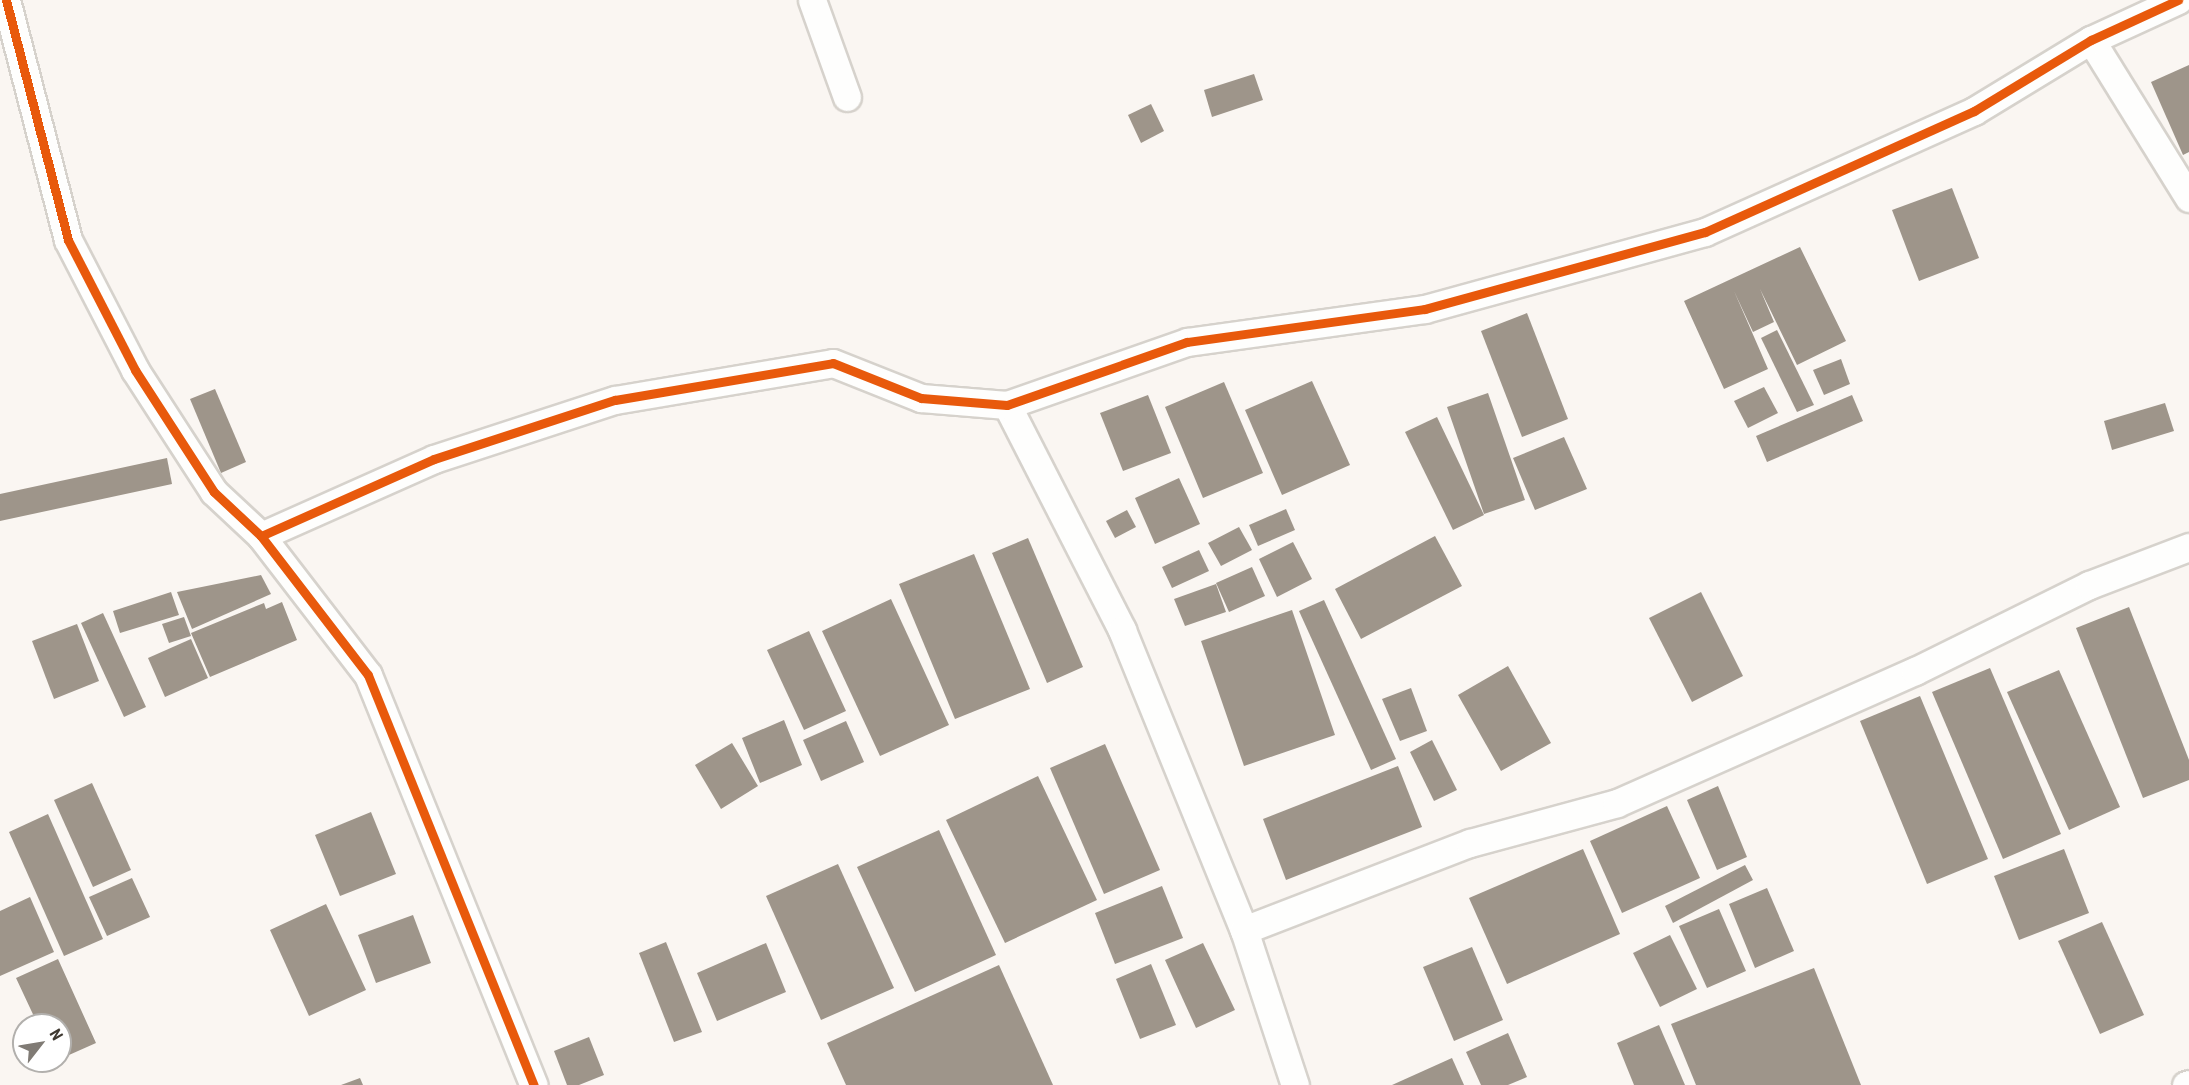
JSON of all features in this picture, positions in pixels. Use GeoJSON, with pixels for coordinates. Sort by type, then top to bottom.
{"type":"FeatureCollection","features":[{"type":"Feature","properties":{"kind":"street"},"geometry":{"type":"LineString","coordinates":[[6,0],[68,240],[135,370],[214,492],[261,536],[368,675],[534,1085]]}},
{"type":"Feature","properties":{"kind":"street"},"geometry":{"type":"LineString","coordinates":[[812,0],[847,97]]}},
{"type":"Feature","properties":{"kind":"street"},"geometry":{"type":"LineString","coordinates":[[261,536],[434,459],[615,400],[833,363],[921,398],[1007,405],[1187,342],[1425,309],[1705,232],[1974,111],[2091,40],[2178,0]]}},
{"type":"Feature","properties":{"kind":"street"},"geometry":{"type":"LineString","coordinates":[[2091,40],[2189,198]]}},
{"type":"Feature","properties":{"kind":"street"},"geometry":{"type":"LineString","coordinates":[[1007,405],[1122,630],[1244,930],[1295,1085]]}},
{"type":"Feature","properties":{"kind":"street"},"geometry":{"type":"LineString","coordinates":[[1244,930],[1470,843],[1617,802],[1915,670],[2090,585],[2189,547]]}},
{"type":"Feature","properties":{"kind":"building"},"geometry":{"type":"Polygon","coordinates":[[[2189,65],[2189,152],[2183,155],[2151,82],[2189,65]]]}},
{"type":"Feature","properties":{"kind":"building"},"geometry":{"type":"Polygon","coordinates":[[[1254,74],[1263,100],[1212,117],[1204,90],[1254,74]]]}},
{"type":"Feature","properties":{"kind":"building"},"geometry":{"type":"Polygon","coordinates":[[[1151,104],[1164,131],[1141,143],[1128,115],[1151,104]]]}},
{"type":"Feature","properties":{"kind":"building"},"geometry":{"type":"Polygon","coordinates":[[[1952,188],[1979,258],[1919,281],[1892,210],[1952,188]]]}},
{"type":"Feature","properties":{"kind":"building"},"geometry":{"type":"Polygon","coordinates":[[[1800,247],[1846,341],[1797,365],[1760,289],[1774,322],[1753,332],[1734,291],[1768,369],[1724,389],[1684,301],[1800,247]]]}},
{"type":"Feature","properties":{"kind":"building"},"geometry":{"type":"Polygon","coordinates":[[[1527,313],[1568,419],[1522,437],[1481,331],[1527,313]]]}},
{"type":"Feature","properties":{"kind":"building"},"geometry":{"type":"Polygon","coordinates":[[[1777,330],[1814,405],[1797,412],[1761,338],[1777,330]]]}},
{"type":"Feature","properties":{"kind":"building"},"geometry":{"type":"Polygon","coordinates":[[[1841,359],[1850,384],[1824,395],[1813,370],[1841,359]]]}},
{"type":"Feature","properties":{"kind":"building"},"geometry":{"type":"Polygon","coordinates":[[[1312,381],[1350,465],[1282,495],[1245,410],[1312,381]]]}},
{"type":"Feature","properties":{"kind":"building"},"geometry":{"type":"Polygon","coordinates":[[[1224,382],[1263,473],[1203,498],[1165,407],[1224,382]]]}},
{"type":"Feature","properties":{"kind":"building"},"geometry":{"type":"Polygon","coordinates":[[[1764,387],[1778,413],[1748,428],[1734,401],[1764,387]]]}},
{"type":"Feature","properties":{"kind":"building"},"geometry":{"type":"Polygon","coordinates":[[[215,389],[246,462],[221,473],[190,399],[215,389]]]}},
{"type":"Feature","properties":{"kind":"building"},"geometry":{"type":"Polygon","coordinates":[[[1488,393],[1525,500],[1484,514],[1447,407],[1488,393]]]}},
{"type":"Feature","properties":{"kind":"building"},"geometry":{"type":"Polygon","coordinates":[[[1148,395],[1171,453],[1123,471],[1100,413],[1148,395]]]}},
{"type":"Feature","properties":{"kind":"building"},"geometry":{"type":"Polygon","coordinates":[[[1852,395],[1863,421],[1767,462],[1756,436],[1852,395]]]}},
{"type":"Feature","properties":{"kind":"building"},"geometry":{"type":"Polygon","coordinates":[[[2165,403],[2174,431],[2112,450],[2104,421],[2165,403]]]}},
{"type":"Feature","properties":{"kind":"building"},"geometry":{"type":"Polygon","coordinates":[[[1437,417],[1484,515],[1453,530],[1405,432],[1437,417]]]}},
{"type":"Feature","properties":{"kind":"building"},"geometry":{"type":"Polygon","coordinates":[[[1564,437],[1587,489],[1535,510],[1513,458],[1564,437]]]}},
{"type":"Feature","properties":{"kind":"building"},"geometry":{"type":"Polygon","coordinates":[[[167,458],[172,484],[0,521],[0,494],[167,458]]]}},
{"type":"Feature","properties":{"kind":"building"},"geometry":{"type":"Polygon","coordinates":[[[1179,478],[1200,524],[1155,544],[1135,498],[1179,478]]]}},
{"type":"Feature","properties":{"kind":"building"},"geometry":{"type":"Polygon","coordinates":[[[1286,509],[1295,530],[1258,546],[1249,525],[1286,509]]]}},
{"type":"Feature","properties":{"kind":"building"},"geometry":{"type":"Polygon","coordinates":[[[1127,510],[1136,527],[1115,538],[1106,521],[1127,510]]]}},
{"type":"Feature","properties":{"kind":"building"},"geometry":{"type":"Polygon","coordinates":[[[1239,527],[1252,550],[1221,566],[1208,543],[1239,527]]]}},
{"type":"Feature","properties":{"kind":"building"},"geometry":{"type":"Polygon","coordinates":[[[1435,536],[1462,586],[1361,639],[1335,589],[1435,536]]]}},
{"type":"Feature","properties":{"kind":"building"},"geometry":{"type":"Polygon","coordinates":[[[1028,538],[1083,667],[1047,683],[992,553],[1028,538]]]}},
{"type":"Feature","properties":{"kind":"building"},"geometry":{"type":"Polygon","coordinates":[[[1293,542],[1312,579],[1277,597],[1259,559],[1293,542]]]}},
{"type":"Feature","properties":{"kind":"building"},"geometry":{"type":"Polygon","coordinates":[[[1199,550],[1209,571],[1172,588],[1162,567],[1199,550]]]}},
{"type":"Feature","properties":{"kind":"building"},"geometry":{"type":"Polygon","coordinates":[[[974,554],[1030,689],[955,719],[899,584],[974,554]]]}},
{"type":"Feature","properties":{"kind":"building"},"geometry":{"type":"Polygon","coordinates":[[[1252,567],[1265,596],[1229,612],[1216,583],[1252,567]]]}},
{"type":"Feature","properties":{"kind":"building"},"geometry":{"type":"Polygon","coordinates":[[[261,575],[271,594],[192,629],[177,592],[261,575]]]}},
{"type":"Feature","properties":{"kind":"building"},"geometry":{"type":"Polygon","coordinates":[[[1216,584],[1226,612],[1185,626],[1174,599],[1216,584]]]}},
{"type":"Feature","properties":{"kind":"building"},"geometry":{"type":"Polygon","coordinates":[[[171,592],[179,615],[120,633],[113,611],[171,592]]]}},
{"type":"Feature","properties":{"kind":"building"},"geometry":{"type":"Polygon","coordinates":[[[1701,592],[1743,676],[1692,702],[1649,618],[1701,592]]]}},
{"type":"Feature","properties":{"kind":"building"},"geometry":{"type":"Polygon","coordinates":[[[891,599],[949,725],[880,756],[822,631],[891,599]]]}},
{"type":"Feature","properties":{"kind":"building"},"geometry":{"type":"Polygon","coordinates":[[[1324,600],[1396,759],[1371,770],[1299,611],[1324,600]]]}},
{"type":"Feature","properties":{"kind":"building"},"geometry":{"type":"Polygon","coordinates":[[[282,602],[297,640],[210,677],[191,633],[264,603],[266,609],[282,602]]]}},
{"type":"Feature","properties":{"kind":"building"},"geometry":{"type":"Polygon","coordinates":[[[2129,607],[2189,760],[2189,780],[2143,798],[2076,628],[2129,607]]]}},
{"type":"Feature","properties":{"kind":"building"},"geometry":{"type":"Polygon","coordinates":[[[1292,610],[1335,735],[1244,766],[1201,641],[1292,610]]]}},
{"type":"Feature","properties":{"kind":"building"},"geometry":{"type":"Polygon","coordinates":[[[103,613],[146,707],[124,717],[81,623],[103,613]]]}},
{"type":"Feature","properties":{"kind":"building"},"geometry":{"type":"Polygon","coordinates":[[[184,617],[191,636],[169,643],[162,624],[184,617]]]}},
{"type":"Feature","properties":{"kind":"building"},"geometry":{"type":"Polygon","coordinates":[[[77,624],[99,681],[54,699],[32,641],[77,624]]]}},
{"type":"Feature","properties":{"kind":"building"},"geometry":{"type":"Polygon","coordinates":[[[809,631],[846,711],[804,730],[767,650],[809,631]]]}},
{"type":"Feature","properties":{"kind":"building"},"geometry":{"type":"Polygon","coordinates":[[[191,639],[208,678],[165,697],[148,658],[191,639]]]}},
{"type":"Feature","properties":{"kind":"building"},"geometry":{"type":"Polygon","coordinates":[[[1508,666],[1551,743],[1501,771],[1458,695],[1508,666]]]}},
{"type":"Feature","properties":{"kind":"building"},"geometry":{"type":"Polygon","coordinates":[[[1990,668],[2061,834],[2003,859],[1932,692],[1990,668]]]}},
{"type":"Feature","properties":{"kind":"building"},"geometry":{"type":"Polygon","coordinates":[[[2059,670],[2120,807],[2069,830],[2007,692],[2059,670]]]}},
{"type":"Feature","properties":{"kind":"building"},"geometry":{"type":"Polygon","coordinates":[[[1411,688],[1427,731],[1400,741],[1382,699],[1411,688]]]}},
{"type":"Feature","properties":{"kind":"building"},"geometry":{"type":"Polygon","coordinates":[[[1920,696],[1988,859],[1927,884],[1860,721],[1920,696]]]}},
{"type":"Feature","properties":{"kind":"building"},"geometry":{"type":"Polygon","coordinates":[[[784,720],[802,765],[760,783],[742,738],[784,720]]]}},
{"type":"Feature","properties":{"kind":"building"},"geometry":{"type":"Polygon","coordinates":[[[846,721],[864,762],[821,781],[803,740],[846,721]]]}},
{"type":"Feature","properties":{"kind":"building"},"geometry":{"type":"Polygon","coordinates":[[[1432,740],[1457,790],[1434,801],[1410,752],[1432,740]]]}},
{"type":"Feature","properties":{"kind":"building"},"geometry":{"type":"Polygon","coordinates":[[[732,743],[758,786],[721,809],[695,765],[732,743]]]}},
{"type":"Feature","properties":{"kind":"building"},"geometry":{"type":"Polygon","coordinates":[[[1105,744],[1160,870],[1104,894],[1050,768],[1105,744]]]}},
{"type":"Feature","properties":{"kind":"building"},"geometry":{"type":"Polygon","coordinates":[[[1398,766],[1422,827],[1286,880],[1263,819],[1398,766]]]}},
{"type":"Feature","properties":{"kind":"building"},"geometry":{"type":"Polygon","coordinates":[[[1038,776],[1097,900],[1005,943],[946,820],[1038,776]]]}},
{"type":"Feature","properties":{"kind":"building"},"geometry":{"type":"Polygon","coordinates":[[[92,783],[131,870],[93,887],[54,800],[92,783]]]}},
{"type":"Feature","properties":{"kind":"building"},"geometry":{"type":"Polygon","coordinates":[[[1718,786],[1747,857],[1717,870],[1687,800],[1718,786]]]}},
{"type":"Feature","properties":{"kind":"building"},"geometry":{"type":"Polygon","coordinates":[[[1667,806],[1700,878],[1622,913],[1590,841],[1667,806]]]}},
{"type":"Feature","properties":{"kind":"building"},"geometry":{"type":"Polygon","coordinates":[[[371,812],[396,874],[340,896],[315,835],[371,812]]]}},
{"type":"Feature","properties":{"kind":"building"},"geometry":{"type":"Polygon","coordinates":[[[48,814],[103,939],[64,956],[9,832],[48,814]]]}},
{"type":"Feature","properties":{"kind":"building"},"geometry":{"type":"Polygon","coordinates":[[[939,830],[996,955],[915,992],[857,867],[939,830]]]}},
{"type":"Feature","properties":{"kind":"building"},"geometry":{"type":"Polygon","coordinates":[[[1583,849],[1620,934],[1507,984],[1469,898],[1583,849]]]}},
{"type":"Feature","properties":{"kind":"building"},"geometry":{"type":"Polygon","coordinates":[[[2064,849],[2089,913],[2019,940],[1994,876],[2064,849]]]}},
{"type":"Feature","properties":{"kind":"building"},"geometry":{"type":"Polygon","coordinates":[[[838,864],[894,988],[821,1020],[766,896],[838,864]]]}},
{"type":"Feature","properties":{"kind":"building"},"geometry":{"type":"Polygon","coordinates":[[[1745,865],[1753,880],[1673,923],[1665,906],[1745,865]]]}},
{"type":"Feature","properties":{"kind":"building"},"geometry":{"type":"Polygon","coordinates":[[[132,878],[150,917],[107,936],[89,897],[132,878]]]}},
{"type":"Feature","properties":{"kind":"building"},"geometry":{"type":"Polygon","coordinates":[[[1162,886],[1183,938],[1115,964],[1095,913],[1162,886]]]}},
{"type":"Feature","properties":{"kind":"building"},"geometry":{"type":"Polygon","coordinates":[[[1767,888],[1794,951],[1755,968],[1729,904],[1767,888]]]}},
{"type":"Feature","properties":{"kind":"building"},"geometry":{"type":"Polygon","coordinates":[[[30,897],[54,952],[0,976],[0,911],[30,897]]]}},
{"type":"Feature","properties":{"kind":"building"},"geometry":{"type":"Polygon","coordinates":[[[326,904],[366,990],[309,1016],[270,930],[326,904]]]}},
{"type":"Feature","properties":{"kind":"building"},"geometry":{"type":"Polygon","coordinates":[[[1719,909],[1746,971],[1707,988],[1679,926],[1719,909]]]}},
{"type":"Feature","properties":{"kind":"building"},"geometry":{"type":"Polygon","coordinates":[[[413,915],[431,963],[376,983],[358,935],[413,915]]]}},
{"type":"Feature","properties":{"kind":"building"},"geometry":{"type":"Polygon","coordinates":[[[2102,922],[2144,1015],[2100,1034],[2058,941],[2102,922]]]}},
{"type":"Feature","properties":{"kind":"building"},"geometry":{"type":"Polygon","coordinates":[[[1670,935],[1697,989],[1660,1007],[1633,953],[1670,935]]]}},
{"type":"Feature","properties":{"kind":"building"},"geometry":{"type":"Polygon","coordinates":[[[666,942],[702,1032],[674,1042],[639,953],[666,942]]]}},
{"type":"Feature","properties":{"kind":"building"},"geometry":{"type":"Polygon","coordinates":[[[766,943],[786,992],[717,1021],[697,973],[766,943]]]}},
{"type":"Feature","properties":{"kind":"building"},"geometry":{"type":"Polygon","coordinates":[[[1203,943],[1235,1010],[1196,1028],[1165,960],[1203,943]]]}},
{"type":"Feature","properties":{"kind":"building"},"geometry":{"type":"Polygon","coordinates":[[[1472,947],[1503,1020],[1454,1041],[1423,967],[1472,947]]]}},
{"type":"Feature","properties":{"kind":"building"},"geometry":{"type":"Polygon","coordinates":[[[58,959],[96,1043],[72,1054],[72,1013],[32,1013],[16,978],[58,959]]]}},
{"type":"Feature","properties":{"kind":"building"},"geometry":{"type":"Polygon","coordinates":[[[1151,964],[1176,1025],[1140,1039],[1116,979],[1151,964]]]}},
{"type":"Feature","properties":{"kind":"building"},"geometry":{"type":"Polygon","coordinates":[[[999,965],[1053,1085],[846,1085],[827,1043],[999,965]]]}},
{"type":"Feature","properties":{"kind":"building"},"geometry":{"type":"Polygon","coordinates":[[[1814,968],[1861,1085],[1696,1085],[1671,1024],[1814,968]]]}},
{"type":"Feature","properties":{"kind":"building"},"geometry":{"type":"Polygon","coordinates":[[[1659,1025],[1685,1085],[1634,1085],[1617,1043],[1659,1025]]]}},
{"type":"Feature","properties":{"kind":"building"},"geometry":{"type":"Polygon","coordinates":[[[1508,1033],[1527,1077],[1508,1085],[1481,1085],[1466,1052],[1508,1033]]]}},
{"type":"Feature","properties":{"kind":"building"},"geometry":{"type":"Polygon","coordinates":[[[589,1037],[604,1075],[579,1085],[567,1085],[554,1051],[589,1037]]]}},
{"type":"Feature","properties":{"kind":"building"},"geometry":{"type":"Polygon","coordinates":[[[1452,1058],[1464,1085],[1392,1085],[1452,1058]]]}},
{"type":"Feature","properties":{"kind":"building"},"geometry":{"type":"Polygon","coordinates":[[[360,1078],[363,1085],[341,1085],[360,1078]]]}},
{"type":"Feature","properties":{"kind":"cycle path"},"geometry":{"type":"LineString","coordinates":[[6,0],[68,240],[135,370],[214,492],[261,536],[368,675],[534,1085]]}},
{"type":"Feature","properties":{"kind":"cycle path"},"geometry":{"type":"LineString","coordinates":[[261,536],[434,459],[615,400],[833,363],[921,398],[1007,405],[1187,342],[1425,309],[1705,232],[1974,111],[2091,40],[2178,0]]}}]}
